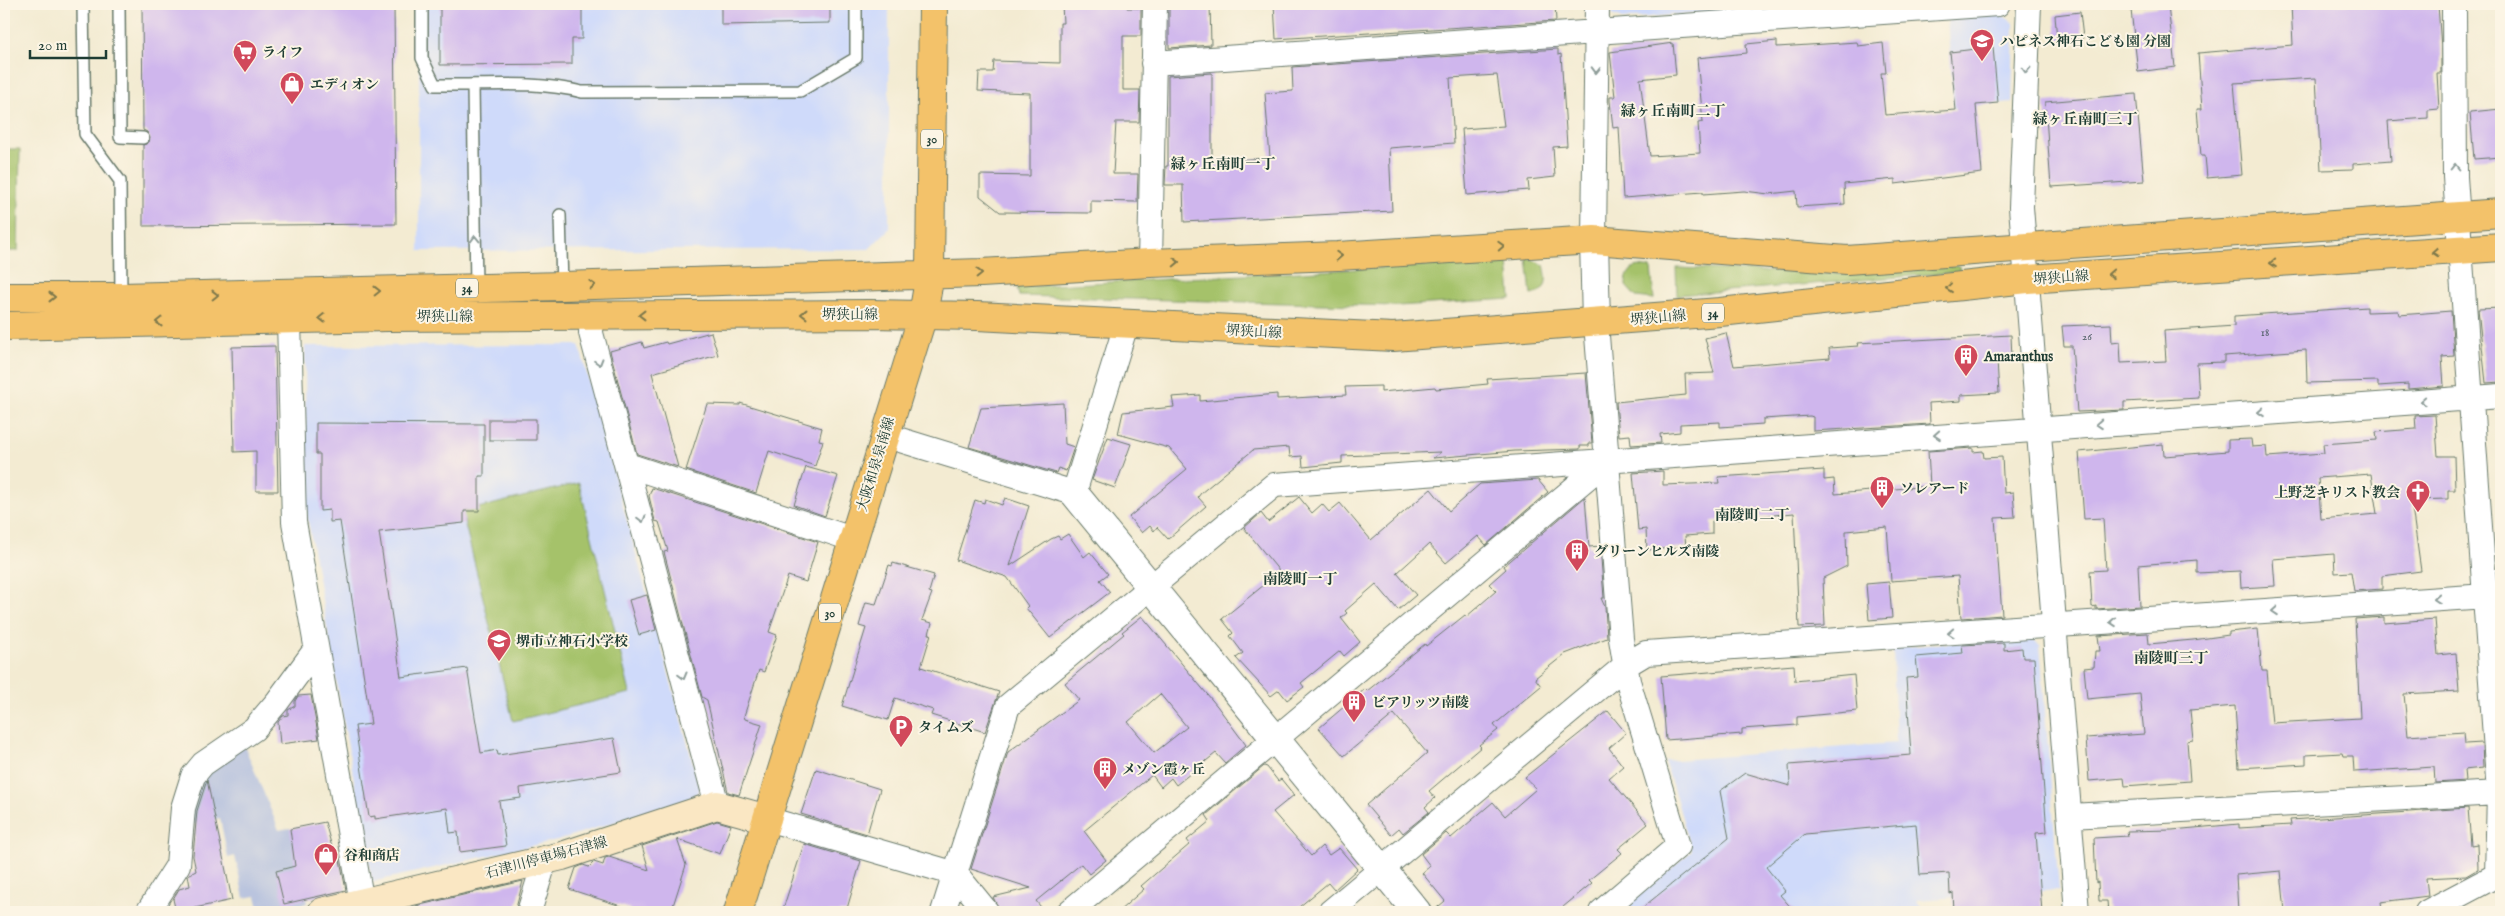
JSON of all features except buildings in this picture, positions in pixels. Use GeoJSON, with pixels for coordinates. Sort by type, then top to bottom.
{"type":"FeatureCollection","features":[{"type":"Feature","properties":{"kind":"main road","name":"大阪和泉泉南線"},"geometry":{"type":"LineString","coordinates":[[738,912],[884,435],[923,315],[930,274],[933,4]]}},
{"type":"Feature","properties":{"kind":"main road","name":"堺狭山線"},"geometry":{"type":"LineString","coordinates":[[4,298],[121,297],[562,286],[1010,272],[1150,263],[1338,256],[1594,240],[1847,260],[2501,213]]}},
{"type":"Feature","properties":{"kind":"main road","name":"堺狭山線"},"geometry":{"type":"LineString","coordinates":[[4,326],[290,319],[592,315],[923,315],[1393,337],[1596,323],[2027,279],[2501,248]]}},
{"type":"Feature","properties":{"kind":"main road"},"geometry":{"type":"LineString","coordinates":[[716,805],[767,819]]}},
{"type":"Feature","properties":{"kind":"main road","name":"石津川停車場石津線"},"geometry":{"type":"LineString","coordinates":[[322,912],[545,860],[716,805]]}},
{"type":"Feature","properties":{"kind":"street"},"geometry":{"type":"LineString","coordinates":[[1150,263],[1155,4]]}},
{"type":"Feature","properties":{"kind":"street"},"geometry":{"type":"LineString","coordinates":[[1597,4],[1594,240],[1596,323],[1621,639],[1628,681],[1678,846],[1601,912]]}},
{"type":"Feature","properties":{"kind":"street"},"geometry":{"type":"LineString","coordinates":[[1153,64],[1998,4]]}},
{"type":"Feature","properties":{"kind":"street"},"geometry":{"type":"LineString","coordinates":[[2028,4],[2021,207],[2077,912]]}},
{"type":"Feature","properties":{"kind":"street"},"geometry":{"type":"LineString","coordinates":[[2427,912],[2499,879],[2499,793],[2494,595],[2472,398],[2462,287],[2462,250],[2456,177],[2454,4]]}},
{"type":"Feature","properties":{"kind":"street"},"geometry":{"type":"LineString","coordinates":[[592,315],[591,333],[716,805]]}},
{"type":"Feature","properties":{"kind":"street"},"geometry":{"type":"LineString","coordinates":[[290,319],[294,522],[362,903]]}},
{"type":"Feature","properties":{"kind":"street"},"geometry":{"type":"LineString","coordinates":[[1074,493],[1126,325]]}},
{"type":"Feature","properties":{"kind":"street"},"geometry":{"type":"LineString","coordinates":[[944,912],[1008,706],[1274,485],[2038,428],[2501,396]]}},
{"type":"Feature","properties":{"kind":"street"},"geometry":{"type":"LineString","coordinates":[[884,435],[1074,493],[1417,912]]}},
{"type":"Feature","properties":{"kind":"street"},"geometry":{"type":"LineString","coordinates":[[1069,912],[1276,741],[1608,460]]}},
{"type":"Feature","properties":{"kind":"street"},"geometry":{"type":"LineString","coordinates":[[627,465],[852,539]]}},
{"type":"Feature","properties":{"kind":"street"},"geometry":{"type":"LineString","coordinates":[[1330,912],[1626,665],[1646,653],[2494,595]]}},
{"type":"Feature","properties":{"kind":"street"},"geometry":{"type":"LineString","coordinates":[[148,912],[178,865],[183,808],[192,776],[203,764],[254,729],[277,702],[316,649]]}},
{"type":"Feature","properties":{"kind":"street"},"geometry":{"type":"LineString","coordinates":[[2070,816],[2499,793]]}},
{"type":"Feature","properties":{"kind":"street"},"geometry":{"type":"LineString","coordinates":[[767,819],[956,874],[987,912]]}},
{"type":"Feature","properties":{"kind":"street"},"geometry":{"type":"LineString","coordinates":[[529,912],[545,860]]}},
{"type":"Feature","properties":{"kind":"lane"},"geometry":{"type":"LineString","coordinates":[[84,4],[85,134],[120,182],[121,297]]}},
{"type":"Feature","properties":{"kind":"lane"},"geometry":{"type":"LineString","coordinates":[[119,4],[120,137],[143,138]]}},
{"type":"Feature","properties":{"kind":"lane"},"geometry":{"type":"LineString","coordinates":[[422,4],[422,58],[435,85],[521,84],[565,88],[582,92],[800,90],[856,58],[856,4]]}},
{"type":"Feature","properties":{"kind":"lane"},"geometry":{"type":"LineString","coordinates":[[473,86],[476,288]]}},
{"type":"Feature","properties":{"kind":"lane"},"geometry":{"type":"LineString","coordinates":[[560,215],[562,286]]}},
{"type":"Feature","properties":{"kind":"shaded area"},"geometry":{"type":"Polygon","coordinates":[[[419,4],[889,4],[889,229],[869,249],[419,251],[419,4]]]}},
{"type":"Feature","properties":{"kind":"shaded area"},"geometry":{"type":"Polygon","coordinates":[[[1612,4],[1775,4],[1775,7],[1622,19],[1612,15],[1612,4]]]}},
{"type":"Feature","properties":{"kind":"shaded area","name":"ハピネス神石こども園 分園"},"geometry":{"type":"Polygon","coordinates":[[[1999,13],[2014,23],[2012,102],[1954,108],[1947,18],[1999,13]]]}},
{"type":"Feature","properties":{"kind":"shaded area","name":"堺市立神石小学校"},"geometry":{"type":"Polygon","coordinates":[[[579,345],[700,789],[694,797],[561,839],[372,882],[306,509],[305,346],[579,345]]]}},
{"type":"Feature","properties":{"kind":"shaded area"},"geometry":{"type":"Polygon","coordinates":[[[2028,637],[2040,645],[2059,890],[1916,900],[1926,912],[1619,912],[1692,851],[1665,761],[1896,743],[1893,648],[2028,637]]]}},
{"type":"Feature","properties":{"kind":"shaded area"},"geometry":{"type":"Polygon","coordinates":[[[244,745],[279,830],[290,828],[307,903],[270,912],[260,912],[256,896],[244,898],[235,856],[228,858],[220,818],[187,825],[197,777],[244,745]]]}},
{"type":"Feature","properties":{"kind":"green space"},"geometry":{"type":"Polygon","coordinates":[[[8,149],[20,149],[18,251],[4,251],[4,181],[7,180],[8,149]]]}},
{"type":"Feature","properties":{"kind":"green space"},"geometry":{"type":"Polygon","coordinates":[[[1527,257],[1544,265],[1546,275],[1544,288],[1531,295],[1527,257]]]}},
{"type":"Feature","properties":{"kind":"green space"},"geometry":{"type":"Polygon","coordinates":[[[1508,261],[1511,299],[1397,306],[1019,296],[1017,287],[1508,261]]]}},
{"type":"Feature","properties":{"kind":"green space"},"geometry":{"type":"Polygon","coordinates":[[[1638,266],[1651,268],[1654,299],[1636,297],[1626,286],[1629,273],[1638,266]]]}},
{"type":"Feature","properties":{"kind":"green space"},"geometry":{"type":"Polygon","coordinates":[[[1959,266],[1960,272],[1677,295],[1676,268],[1841,274],[1959,266]]]}},
{"type":"Feature","properties":{"kind":"green space"},"geometry":{"type":"Polygon","coordinates":[[[579,483],[630,693],[513,721],[462,512],[579,483]]]}},
{"type":"Feature","properties":{"kind":"place","name":"ハピネス神石こども園 分園"},"geometry":{"type":"Point","coordinates":[1982,62]}},
{"type":"Feature","properties":{"kind":"place","name":"ライフ"},"geometry":{"type":"Point","coordinates":[245,73]}},
{"type":"Feature","properties":{"kind":"place","name":"エディオン"},"geometry":{"type":"Point","coordinates":[292,105]}},
{"type":"Feature","properties":{"kind":"place","name":"Amaranthus"},"geometry":{"type":"Point","coordinates":[1966,377]}},
{"type":"Feature","properties":{"kind":"place","name":"ソレアード"},"geometry":{"type":"Point","coordinates":[1882,509]}},
{"type":"Feature","properties":{"kind":"place","name":"上野芝キリスト教会"},"geometry":{"type":"Point","coordinates":[2418,513]}},
{"type":"Feature","properties":{"kind":"place","name":"グリーンヒルズ南陵"},"geometry":{"type":"Point","coordinates":[1577,572]}},
{"type":"Feature","properties":{"kind":"place","name":"堺市立神石小学校"},"geometry":{"type":"Point","coordinates":[499,662]}},
{"type":"Feature","properties":{"kind":"place","name":"ビアリッツ南陵"},"geometry":{"type":"Point","coordinates":[1354,723]}},
{"type":"Feature","properties":{"kind":"place","name":"タイムズ"},"geometry":{"type":"Point","coordinates":[901,748]}},
{"type":"Feature","properties":{"kind":"place","name":"メゾン霞ヶ丘"},"geometry":{"type":"Point","coordinates":[1105,790]}},
{"type":"Feature","properties":{"kind":"place","name":"谷和商店"},"geometry":{"type":"Point","coordinates":[326,876]}},
{"type":"Feature","properties":{"kind":"district","name":"緑ヶ丘南町二丁"},"geometry":{"type":"Point","coordinates":[1673,111]}},
{"type":"Feature","properties":{"kind":"district","name":"緑ヶ丘南町三丁"},"geometry":{"type":"Point","coordinates":[2085,119]}},
{"type":"Feature","properties":{"kind":"district","name":"緑ヶ丘南町一丁"},"geometry":{"type":"Point","coordinates":[1223,164]}},
{"type":"Feature","properties":{"kind":"district","name":"南陵町二丁"},"geometry":{"type":"Point","coordinates":[1752,515]}},
{"type":"Feature","properties":{"kind":"district","name":"南陵町一丁"},"geometry":{"type":"Point","coordinates":[1300,579]}},
{"type":"Feature","properties":{"kind":"district","name":"南陵町三丁"},"geometry":{"type":"Point","coordinates":[2171,658]}}]}
